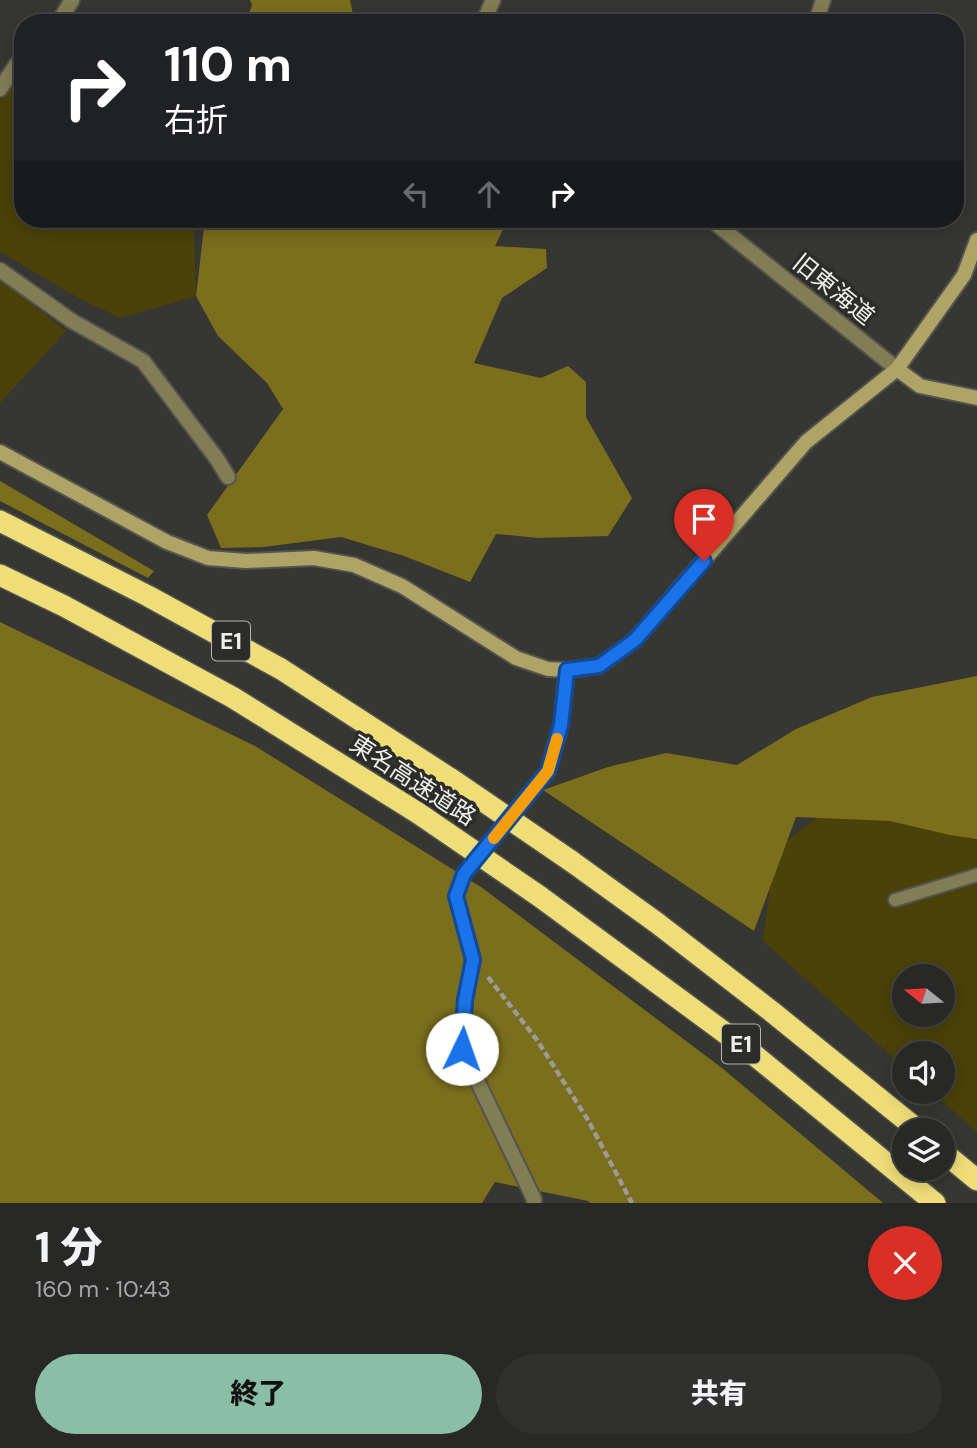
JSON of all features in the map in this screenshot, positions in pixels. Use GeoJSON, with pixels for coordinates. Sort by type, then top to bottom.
{"type":"FeatureCollection","features":[{"type":"Feature","properties":{"kind":"highway","name":"東名高速道路"},"geometry":{"type":"LineString","coordinates":[[0,521],[148,596],[281,669],[452,779],[657,923],[903,1118]]}},
{"type":"Feature","properties":{"kind":"highway","name":"東名高速道路"},"geometry":{"type":"LineString","coordinates":[[0,575],[64,606],[233,697],[418,813],[539,896],[747,1049],[935,1203]]}},
{"type":"Feature","properties":{"kind":"highway"},"geometry":{"type":"LineString","coordinates":[[955,1162],[977,1180]]}},
{"type":"Feature","properties":{"kind":"street"},"geometry":{"type":"LineString","coordinates":[[0,89],[14,68]]}},
{"type":"Feature","properties":{"kind":"street","name":"旧東海道"},"geometry":{"type":"LineString","coordinates":[[721,228],[897,369]]}},
{"type":"Feature","properties":{"kind":"street"},"geometry":{"type":"LineString","coordinates":[[0,452],[167,542],[208,558],[246,561],[314,558],[354,565],[402,586],[516,658],[548,669],[567,670],[599,666],[635,640],[806,442],[897,369],[971,274],[977,240]]}},
{"type":"Feature","properties":{"kind":"street"},"geometry":{"type":"LineString","coordinates":[[0,270],[72,321],[143,361],[228,477]]}},
{"type":"Feature","properties":{"kind":"street"},"geometry":{"type":"LineString","coordinates":[[897,369],[920,386],[977,398]]}},
{"type":"Feature","properties":{"kind":"street"},"geometry":{"type":"LineString","coordinates":[[534,1203],[462,1049],[465,1000],[473,960],[456,896],[464,874],[548,771],[561,725],[567,670]]}},
{"type":"Feature","properties":{"kind":"lane"},"geometry":{"type":"LineString","coordinates":[[895,900],[977,875]]}},
{"type":"Feature","properties":{"kind":"path"},"geometry":{"type":"LineString","coordinates":[[473,960],[537,1040],[588,1120],[632,1203]]}},
{"type":"Feature","properties":{"kind":"shaded area"},"geometry":{"type":"Polygon","coordinates":[[[250,0],[350,0],[353,14],[249,14],[252,5],[250,0]]]}},
{"type":"Feature","properties":{"kind":"shaded area"},"geometry":{"type":"Polygon","coordinates":[[[14,82],[14,228],[194,228],[196,296],[121,318],[84,301],[0,252],[0,100],[14,82]]]}},
{"type":"Feature","properties":{"kind":"shaded area"},"geometry":{"type":"Polygon","coordinates":[[[204,228],[504,228],[495,246],[546,249],[547,268],[502,298],[474,363],[541,378],[568,366],[586,382],[586,417],[632,498],[608,536],[539,538],[496,534],[470,582],[404,556],[341,537],[264,547],[221,548],[207,515],[283,409],[267,383],[218,336],[196,296],[204,228]]]}},
{"type":"Feature","properties":{"kind":"shaded area"},"geometry":{"type":"Polygon","coordinates":[[[0,278],[66,331],[0,403],[0,278]]]}},
{"type":"Feature","properties":{"kind":"shaded area"},"geometry":{"type":"Polygon","coordinates":[[[0,481],[154,571],[148,578],[0,501],[0,481]]]}},
{"type":"Feature","properties":{"kind":"shaded area"},"geometry":{"type":"Polygon","coordinates":[[[0,622],[255,746],[481,887],[722,1068],[883,1203],[590,1203],[495,1182],[482,1203],[0,1203],[0,622]]]}},
{"type":"Feature","properties":{"kind":"shaded area"},"geometry":{"type":"Polygon","coordinates":[[[977,676],[977,839],[890,821],[796,817],[754,931],[543,790],[608,767],[666,753],[737,765],[796,729],[872,697],[977,676]]]}},
{"type":"Feature","properties":{"kind":"shaded area"},"geometry":{"type":"Polygon","coordinates":[[[823,813],[977,830],[977,1132],[946,1104],[955,1104],[955,1041],[892,1041],[892,1056],[763,941],[775,850],[823,813]]]}},
{"type":"Feature","properties":{"kind":"slow traffic"},"geometry":{"type":"LineString","coordinates":[[494,838],[548,771],[557,739]]}},
{"type":"Feature","properties":{"kind":"route"},"geometry":{"type":"LineString","coordinates":[[462,1049],[465,1000],[473,960],[456,896],[464,874],[548,771],[561,725],[567,670],[599,666],[635,640],[704,561]]}}]}
